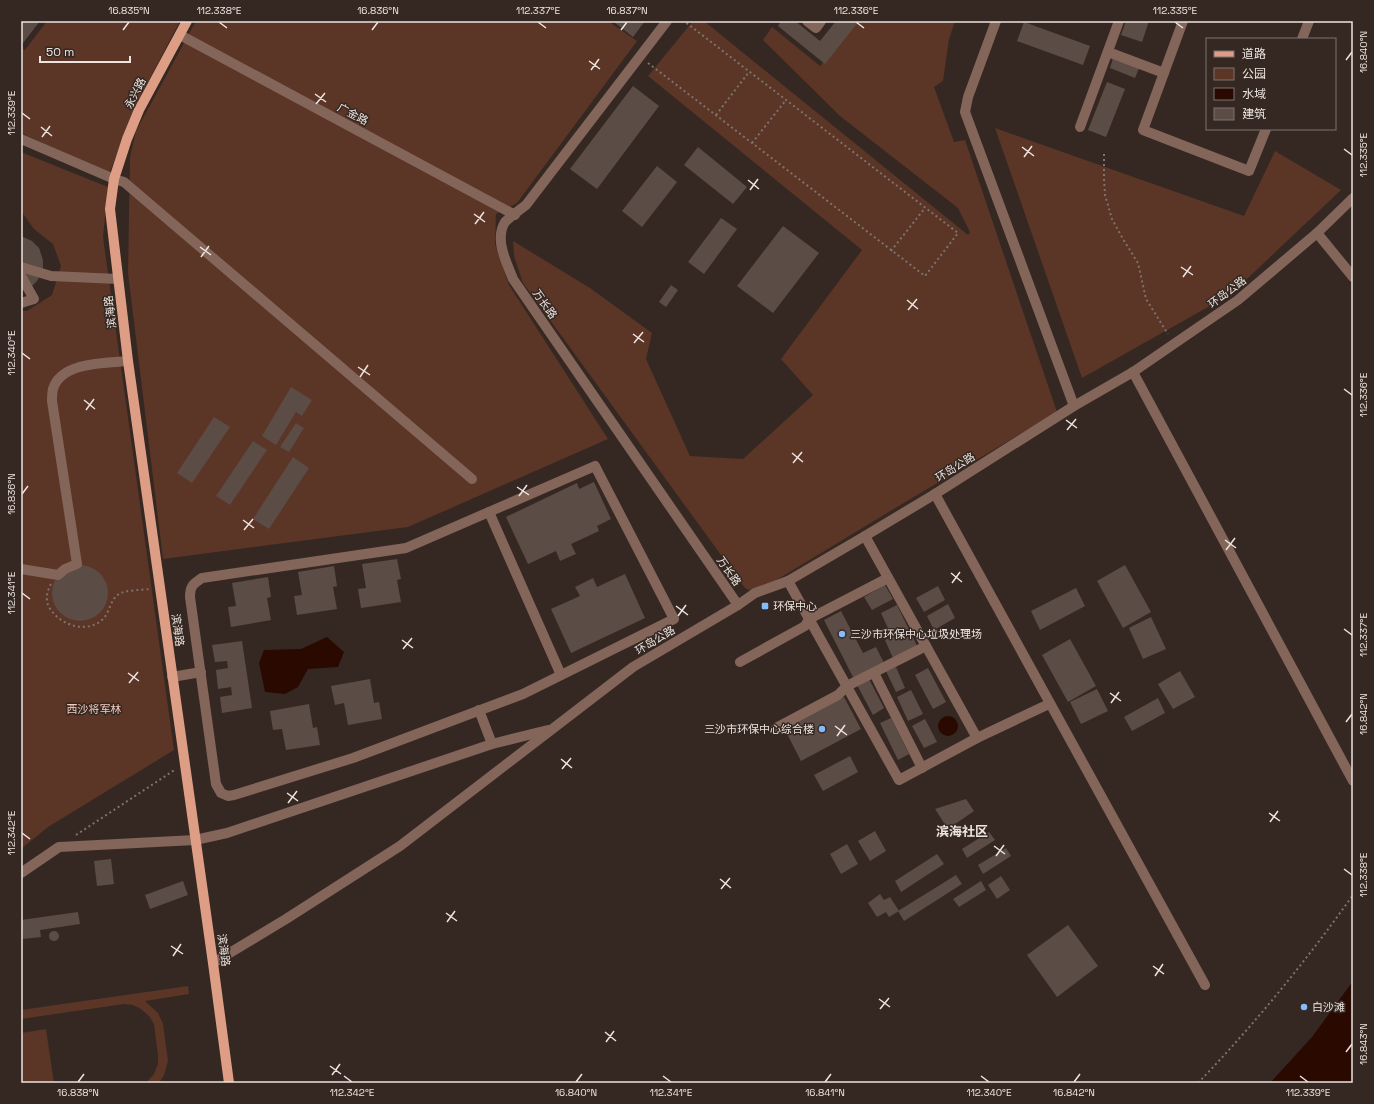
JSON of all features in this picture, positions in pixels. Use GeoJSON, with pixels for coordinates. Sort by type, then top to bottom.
{"type":"FeatureCollection","features":[{"type":"Feature","properties":{"kind":"main road","name":"永兴路"},"geometry":{"type":"LineString","coordinates":[[114,179],[127,139],[139,110],[187,21]]}},
{"type":"Feature","properties":{"kind":"main road","name":"滨海路"},"geometry":{"type":"LineString","coordinates":[[114,179],[110,210],[128,361],[229,1083]]}},
{"type":"Feature","properties":{"kind":"street","name":"万长路"},"geometry":{"type":"LineString","coordinates":[[667,21],[526,205],[506,221],[501,232],[502,251],[513,279],[738,605]]}},
{"type":"Feature","properties":{"kind":"street"},"geometry":{"type":"LineString","coordinates":[[807,21],[816,28],[821,21]]}},
{"type":"Feature","properties":{"kind":"street"},"geometry":{"type":"LineString","coordinates":[[996,21],[968,97],[965,112],[1074,406]]}},
{"type":"Feature","properties":{"kind":"street"},"geometry":{"type":"LineString","coordinates":[[1080,127],[1119,21]]}},
{"type":"Feature","properties":{"kind":"street"},"geometry":{"type":"LineString","coordinates":[[1183,21],[1143,130],[1250,171],[1266,130]]}},
{"type":"Feature","properties":{"kind":"street"},"geometry":{"type":"LineString","coordinates":[[1302,38],[1309,21]]}},
{"type":"Feature","properties":{"kind":"street","name":"广金路"},"geometry":{"type":"LineString","coordinates":[[180,34],[515,215]]}},
{"type":"Feature","properties":{"kind":"street"},"geometry":{"type":"LineString","coordinates":[[1108,52],[1164,73]]}},
{"type":"Feature","properties":{"kind":"street"},"geometry":{"type":"LineString","coordinates":[[21,139],[124,182],[472,479]]}},
{"type":"Feature","properties":{"kind":"street","name":"环岛公路"},"geometry":{"type":"LineString","coordinates":[[213,963],[286,919],[400,846],[633,667],[756,593],[788,581],[865,536],[935,494],[1074,406],[1133,372],[1238,300],[1317,233],[1353,198]]}},
{"type":"Feature","properties":{"kind":"street"},"geometry":{"type":"LineString","coordinates":[[1317,233],[1353,277]]}},
{"type":"Feature","properties":{"kind":"street"},"geometry":{"type":"LineString","coordinates":[[21,267],[51,276],[118,279]]}},
{"type":"Feature","properties":{"kind":"street"},"geometry":{"type":"LineString","coordinates":[[21,276],[34,299],[21,304]]}},
{"type":"Feature","properties":{"kind":"street"},"geometry":{"type":"LineString","coordinates":[[21,569],[58,575],[65,568],[77,564],[52,401],[53,388],[61,376],[83,365],[128,361]]}},
{"type":"Feature","properties":{"kind":"street"},"geometry":{"type":"LineString","coordinates":[[1133,372],[1353,780]]}},
{"type":"Feature","properties":{"kind":"street"},"geometry":{"type":"LineString","coordinates":[[595,466],[674,619],[522,694],[353,758],[234,795],[228,796],[221,793],[216,784],[190,589],[195,583],[202,578],[406,548],[488,512],[595,466]]}},
{"type":"Feature","properties":{"kind":"street"},"geometry":{"type":"LineString","coordinates":[[935,494],[1049,704],[1205,985]]}},
{"type":"Feature","properties":{"kind":"street"},"geometry":{"type":"LineString","coordinates":[[488,512],[561,675]]}},
{"type":"Feature","properties":{"kind":"street"},"geometry":{"type":"LineString","coordinates":[[865,536],[977,738]]}},
{"type":"Feature","properties":{"kind":"street"},"geometry":{"type":"LineString","coordinates":[[740,662],[805,626],[809,619],[888,578]]}},
{"type":"Feature","properties":{"kind":"street"},"geometry":{"type":"LineString","coordinates":[[788,581],[899,780],[977,738],[1049,704]]}},
{"type":"Feature","properties":{"kind":"street"},"geometry":{"type":"LineString","coordinates":[[776,728],[838,695],[847,686],[926,646]]}},
{"type":"Feature","properties":{"kind":"street"},"geometry":{"type":"LineString","coordinates":[[172,677],[201,672]]}},
{"type":"Feature","properties":{"kind":"street"},"geometry":{"type":"LineString","coordinates":[[874,673],[922,768]]}},
{"type":"Feature","properties":{"kind":"street"},"geometry":{"type":"LineString","coordinates":[[479,710],[492,744]]}},
{"type":"Feature","properties":{"kind":"street"},"geometry":{"type":"LineString","coordinates":[[21,873],[58,847],[195,840],[227,833],[492,744],[552,728]]}},
{"type":"Feature","properties":{"kind":"path"},"geometry":{"type":"LineString","coordinates":[[640,57],[925,276],[958,233],[684,21]]}},
{"type":"Feature","properties":{"kind":"path"},"geometry":{"type":"LineString","coordinates":[[716,115],[749,72]]}},
{"type":"Feature","properties":{"kind":"path"},"geometry":{"type":"LineString","coordinates":[[752,143],[786,100]]}},
{"type":"Feature","properties":{"kind":"path"},"geometry":{"type":"LineString","coordinates":[[1104,154],[1105,195],[1112,219],[1138,263],[1146,300],[1174,344]]}},
{"type":"Feature","properties":{"kind":"path"},"geometry":{"type":"LineString","coordinates":[[892,250],[925,208]]}},
{"type":"Feature","properties":{"kind":"path"},"geometry":{"type":"LineString","coordinates":[[58,575],[48,588],[46,599],[48,606],[55,616],[77,627],[91,626],[103,619],[120,593],[160,588]]}},
{"type":"Feature","properties":{"kind":"path"},"geometry":{"type":"LineString","coordinates":[[58,847],[184,763]]}},
{"type":"Feature","properties":{"kind":"path"},"geometry":{"type":"LineString","coordinates":[[1198,1083],[1235,1045],[1320,942],[1353,895]]}},
{"type":"Feature","properties":{"kind":"green space"},"geometry":{"type":"Polygon","coordinates":[[[47,21],[180,21],[135,107],[109,174],[21,133],[21,48],[25,50],[47,21]]]}},
{"type":"Feature","properties":{"kind":"green space"},"geometry":{"type":"Polygon","coordinates":[[[196,21],[608,21],[637,41],[517,203],[496,214],[495,244],[509,285],[608,439],[408,527],[163,559],[128,273],[130,157],[136,131],[196,21]]]}},
{"type":"Feature","properties":{"kind":"green space"},"geometry":{"type":"Polygon","coordinates":[[[693,21],[704,21],[968,235],[970,232],[958,208],[840,116],[763,40],[772,27],[820,66],[857,21],[955,21],[949,39],[943,81],[934,87],[954,142],[965,140],[1057,412],[755,593],[745,588],[523,283],[514,256],[513,241],[590,288],[652,333],[646,359],[690,456],[743,459],[813,395],[781,359],[862,250],[648,76],[693,21]]]}},
{"type":"Feature","properties":{"kind":"green space"},"geometry":{"type":"Polygon","coordinates":[[[995,128],[1244,216],[1275,151],[1341,190],[1231,294],[1082,378],[995,128]]]}},
{"type":"Feature","properties":{"kind":"green space","name":"西沙将军林"},"geometry":{"type":"Polygon","coordinates":[[[21,152],[108,187],[103,237],[174,750],[48,827],[21,849],[21,311],[27,311],[52,295],[61,266],[53,244],[34,229],[21,211],[21,152]]]}},
{"type":"Feature","properties":{"kind":"green space"},"geometry":{"type":"Polygon","coordinates":[[[188,986],[189,994],[145,1001],[158,1013],[163,1024],[168,1061],[164,1075],[159,1083],[146,1083],[154,1074],[158,1064],[154,1024],[149,1016],[141,1009],[133,1005],[124,1004],[21,1019],[21,1010],[188,986]]]}},
{"type":"Feature","properties":{"kind":"green space"},"geometry":{"type":"Polygon","coordinates":[[[46,1029],[54,1083],[21,1083],[21,1033],[46,1029]]]}},
{"type":"Feature","properties":{"kind":"water"},"geometry":{"type":"Polygon","coordinates":[[[327,637],[344,652],[338,667],[308,669],[298,687],[285,694],[265,692],[259,663],[264,650],[301,649],[327,637]]]}},
{"type":"Feature","properties":{"kind":"water"},"geometry":{"type":"Polygon","coordinates":[[[948,716],[955,719],[958,726],[955,733],[948,736],[941,733],[938,726],[941,719],[948,716]]]}},
{"type":"Feature","properties":{"kind":"water"},"geometry":{"type":"Polygon","coordinates":[[[1353,981],[1353,1083],[1270,1083],[1312,1037],[1353,981]]]}},
{"type":"Feature","properties":{"kind":"building"},"geometry":{"type":"Polygon","coordinates":[[[21,21],[40,21],[23,43],[21,41],[21,21]]]}},
{"type":"Feature","properties":{"kind":"building"},"geometry":{"type":"Polygon","coordinates":[[[645,21],[633,37],[614,22],[645,21]]]}},
{"type":"Feature","properties":{"kind":"building"},"geometry":{"type":"Polygon","coordinates":[[[781,21],[795,21],[820,41],[836,21],[859,21],[825,64],[778,26],[781,21]]]}},
{"type":"Feature","properties":{"kind":"building"},"geometry":{"type":"Polygon","coordinates":[[[1126,21],[1149,21],[1142,42],[1121,35],[1126,21]]]}},
{"type":"Feature","properties":{"kind":"building"},"geometry":{"type":"Polygon","coordinates":[[[1024,22],[1090,46],[1083,65],[1017,41],[1024,22]]]}},
{"type":"Feature","properties":{"kind":"building"},"geometry":{"type":"Polygon","coordinates":[[[1113,58],[1139,68],[1135,78],[1110,68],[1113,58]]]}},
{"type":"Feature","properties":{"kind":"building"},"geometry":{"type":"Polygon","coordinates":[[[1107,82],[1125,89],[1106,137],[1088,130],[1107,82]]]}},
{"type":"Feature","properties":{"kind":"building"},"geometry":{"type":"Polygon","coordinates":[[[633,86],[659,106],[597,189],[570,169],[633,86]]]}},
{"type":"Feature","properties":{"kind":"building"},"geometry":{"type":"Polygon","coordinates":[[[698,147],[747,187],[733,204],[684,165],[698,147]]]}},
{"type":"Feature","properties":{"kind":"building"},"geometry":{"type":"Polygon","coordinates":[[[657,166],[677,182],[642,227],[622,211],[657,166]]]}},
{"type":"Feature","properties":{"kind":"building"},"geometry":{"type":"Polygon","coordinates":[[[721,218],[737,229],[704,274],[688,262],[721,218]]]}},
{"type":"Feature","properties":{"kind":"building"},"geometry":{"type":"Polygon","coordinates":[[[783,226],[819,253],[773,313],[737,286],[783,226]]]}},
{"type":"Feature","properties":{"kind":"building"},"geometry":{"type":"Polygon","coordinates":[[[21,236],[32,241],[39,248],[43,260],[43,270],[37,281],[30,288],[21,291],[21,236]]]}},
{"type":"Feature","properties":{"kind":"building"},"geometry":{"type":"Polygon","coordinates":[[[671,285],[678,290],[666,307],[659,302],[671,285]]]}},
{"type":"Feature","properties":{"kind":"building"},"geometry":{"type":"Polygon","coordinates":[[[291,387],[312,400],[302,416],[296,412],[276,445],[262,436],[291,387]]]}},
{"type":"Feature","properties":{"kind":"building"},"geometry":{"type":"Polygon","coordinates":[[[214,417],[230,427],[192,483],[177,473],[214,417]]]}},
{"type":"Feature","properties":{"kind":"building"},"geometry":{"type":"Polygon","coordinates":[[[296,423],[304,428],[289,452],[280,447],[296,423]]]}},
{"type":"Feature","properties":{"kind":"building"},"geometry":{"type":"Polygon","coordinates":[[[253,441],[267,450],[230,505],[216,496],[253,441]]]}},
{"type":"Feature","properties":{"kind":"building"},"geometry":{"type":"Polygon","coordinates":[[[293,457],[309,468],[269,529],[253,519],[293,457]]]}},
{"type":"Feature","properties":{"kind":"building"},"geometry":{"type":"Polygon","coordinates":[[[594,482],[611,519],[597,526],[599,531],[571,544],[576,554],[560,561],[556,551],[528,564],[506,517],[577,483],[579,489],[594,482]]]}},
{"type":"Feature","properties":{"kind":"building"},"geometry":{"type":"Polygon","coordinates":[[[397,559],[401,579],[397,580],[401,602],[361,608],[358,589],[366,588],[362,564],[397,559]]]}},
{"type":"Feature","properties":{"kind":"building"},"geometry":{"type":"Polygon","coordinates":[[[80,565],[91,567],[100,573],[106,582],[108,593],[106,604],[100,613],[91,619],[80,621],[69,619],[60,613],[54,604],[52,593],[54,582],[60,573],[69,567],[80,565]]]}},
{"type":"Feature","properties":{"kind":"building"},"geometry":{"type":"Polygon","coordinates":[[[1125,565],[1151,612],[1123,628],[1097,581],[1125,565]]]}},
{"type":"Feature","properties":{"kind":"building"},"geometry":{"type":"Polygon","coordinates":[[[334,566],[337,586],[333,587],[337,609],[297,615],[294,596],[302,595],[298,572],[334,566]]]}},
{"type":"Feature","properties":{"kind":"building"},"geometry":{"type":"Polygon","coordinates":[[[625,574],[645,618],[571,653],[551,609],[580,596],[575,587],[593,578],[597,587],[625,574]]]}},
{"type":"Feature","properties":{"kind":"building"},"geometry":{"type":"Polygon","coordinates":[[[268,577],[271,597],[267,598],[271,620],[231,627],[228,607],[236,606],[232,583],[268,577]]]}},
{"type":"Feature","properties":{"kind":"building","name":"三沙市环保中心垃圾处理场"},"geometry":{"type":"Polygon","coordinates":[[[885,585],[893,599],[872,610],[864,597],[885,585]]]}},
{"type":"Feature","properties":{"kind":"building"},"geometry":{"type":"Polygon","coordinates":[[[938,586],[945,600],[924,612],[916,598],[938,586]]]}},
{"type":"Feature","properties":{"kind":"building"},"geometry":{"type":"Polygon","coordinates":[[[1076,588],[1085,606],[1040,630],[1031,611],[1076,588]]]}},
{"type":"Feature","properties":{"kind":"building"},"geometry":{"type":"Polygon","coordinates":[[[948,604],[955,618],[934,630],[927,616],[948,604]]]}},
{"type":"Feature","properties":{"kind":"building","name":"三沙市环保中心垃圾处理场"},"geometry":{"type":"Polygon","coordinates":[[[897,605],[917,646],[893,658],[885,640],[892,637],[881,613],[897,605]]]}},
{"type":"Feature","properties":{"kind":"building","name":"三沙市环保中心垃圾处理场"},"geometry":{"type":"Polygon","coordinates":[[[841,611],[863,653],[876,647],[885,665],[855,681],[824,620],[841,611]]]}},
{"type":"Feature","properties":{"kind":"building"},"geometry":{"type":"Polygon","coordinates":[[[1151,617],[1166,649],[1143,659],[1129,628],[1151,617]]]}},
{"type":"Feature","properties":{"kind":"building"},"geometry":{"type":"Polygon","coordinates":[[[1070,639],[1096,686],[1068,702],[1042,655],[1070,639]]]}},
{"type":"Feature","properties":{"kind":"building"},"geometry":{"type":"Polygon","coordinates":[[[242,641],[252,708],[222,713],[220,697],[232,695],[231,687],[218,689],[216,670],[228,668],[227,661],[215,662],[212,645],[242,641]]]}},
{"type":"Feature","properties":{"kind":"building"},"geometry":{"type":"Polygon","coordinates":[[[896,667],[905,688],[896,692],[886,671],[896,667]]]}},
{"type":"Feature","properties":{"kind":"building"},"geometry":{"type":"Polygon","coordinates":[[[928,668],[946,702],[933,709],[915,675],[928,668]]]}},
{"type":"Feature","properties":{"kind":"building"},"geometry":{"type":"Polygon","coordinates":[[[1180,671],[1195,697],[1173,709],[1158,684],[1180,671]]]}},
{"type":"Feature","properties":{"kind":"building"},"geometry":{"type":"Polygon","coordinates":[[[370,679],[374,703],[379,702],[382,719],[348,725],[344,703],[335,705],[331,686],[370,679]]]}},
{"type":"Feature","properties":{"kind":"building"},"geometry":{"type":"Polygon","coordinates":[[[869,679],[884,708],[873,715],[857,685],[869,679]]]}},
{"type":"Feature","properties":{"kind":"building"},"geometry":{"type":"Polygon","coordinates":[[[1097,689],[1108,711],[1081,724],[1070,702],[1097,689]]]}},
{"type":"Feature","properties":{"kind":"building"},"geometry":{"type":"Polygon","coordinates":[[[911,690],[923,714],[908,721],[897,697],[911,690]]]}},
{"type":"Feature","properties":{"kind":"building","name":"三沙市环保中心综合楼"},"geometry":{"type":"Polygon","coordinates":[[[844,697],[861,729],[801,761],[784,728],[844,697]]]}},
{"type":"Feature","properties":{"kind":"building"},"geometry":{"type":"Polygon","coordinates":[[[1158,698],[1165,713],[1132,731],[1124,717],[1158,698]]]}},
{"type":"Feature","properties":{"kind":"building"},"geometry":{"type":"Polygon","coordinates":[[[309,704],[313,728],[317,727],[320,745],[286,750],[282,729],[273,730],[270,711],[309,704]]]}},
{"type":"Feature","properties":{"kind":"building"},"geometry":{"type":"Polygon","coordinates":[[[891,718],[909,754],[898,760],[880,723],[891,718]]]}},
{"type":"Feature","properties":{"kind":"building"},"geometry":{"type":"Polygon","coordinates":[[[925,719],[937,742],[924,748],[912,726],[925,719]]]}},
{"type":"Feature","properties":{"kind":"building"},"geometry":{"type":"Polygon","coordinates":[[[850,756],[858,772],[823,791],[814,775],[850,756]]]}},
{"type":"Feature","properties":{"kind":"building"},"geometry":{"type":"Polygon","coordinates":[[[966,799],[974,811],[948,829],[935,809],[966,799]]]}},
{"type":"Feature","properties":{"kind":"building"},"geometry":{"type":"Polygon","coordinates":[[[875,831],[886,851],[870,861],[858,841],[875,831]]]}},
{"type":"Feature","properties":{"kind":"building"},"geometry":{"type":"Polygon","coordinates":[[[989,832],[995,840],[967,858],[962,849],[989,832]]]}},
{"type":"Feature","properties":{"kind":"building"},"geometry":{"type":"Polygon","coordinates":[[[847,844],[858,864],[841,874],[830,854],[847,844]]]}},
{"type":"Feature","properties":{"kind":"building"},"geometry":{"type":"Polygon","coordinates":[[[1006,848],[1011,856],[983,874],[978,865],[1006,848]]]}},
{"type":"Feature","properties":{"kind":"building"},"geometry":{"type":"Polygon","coordinates":[[[937,854],[944,864],[901,892],[895,881],[937,854]]]}},
{"type":"Feature","properties":{"kind":"building"},"geometry":{"type":"Polygon","coordinates":[[[111,859],[114,884],[97,886],[94,861],[111,859]]]}},
{"type":"Feature","properties":{"kind":"building"},"geometry":{"type":"Polygon","coordinates":[[[956,875],[962,884],[904,921],[898,911],[956,875]]]}},
{"type":"Feature","properties":{"kind":"building"},"geometry":{"type":"Polygon","coordinates":[[[1001,876],[1010,890],[997,899],[988,885],[1001,876]]]}},
{"type":"Feature","properties":{"kind":"building"},"geometry":{"type":"Polygon","coordinates":[[[183,881],[188,895],[150,909],[145,895],[183,881]]]}},
{"type":"Feature","properties":{"kind":"building"},"geometry":{"type":"Polygon","coordinates":[[[981,881],[986,890],[959,907],[953,899],[981,881]]]}},
{"type":"Feature","properties":{"kind":"building"},"geometry":{"type":"Polygon","coordinates":[[[880,894],[884,900],[890,897],[899,911],[889,917],[886,912],[877,917],[868,903],[880,894]]]}},
{"type":"Feature","properties":{"kind":"building"},"geometry":{"type":"Polygon","coordinates":[[[78,912],[80,924],[40,930],[41,937],[23,939],[21,920],[78,912]]]}},
{"type":"Feature","properties":{"kind":"building"},"geometry":{"type":"Polygon","coordinates":[[[1068,925],[1098,966],[1057,997],[1027,955],[1068,925]]]}},
{"type":"Feature","properties":{"kind":"building"},"geometry":{"type":"Polygon","coordinates":[[[52,931],[56,931],[58,932],[58,940],[52,941],[49,938],[49,934],[52,931]]]}},
{"type":"Feature","properties":{"kind":"place","name":"环保中心"},"geometry":{"type":"Point","coordinates":[765,606]}},
{"type":"Feature","properties":{"kind":"place","name":"三沙市环保中心垃圾处理场"},"geometry":{"type":"Point","coordinates":[842,634]}},
{"type":"Feature","properties":{"kind":"place","name":"三沙市环保中心综合楼"},"geometry":{"type":"Point","coordinates":[822,729]}},
{"type":"Feature","properties":{"kind":"place","name":"白沙滩"},"geometry":{"type":"Point","coordinates":[1304,1007]}},
{"type":"Feature","properties":{"kind":"district","name":"滨海社区"},"geometry":{"type":"Point","coordinates":[962,831]}}]}
